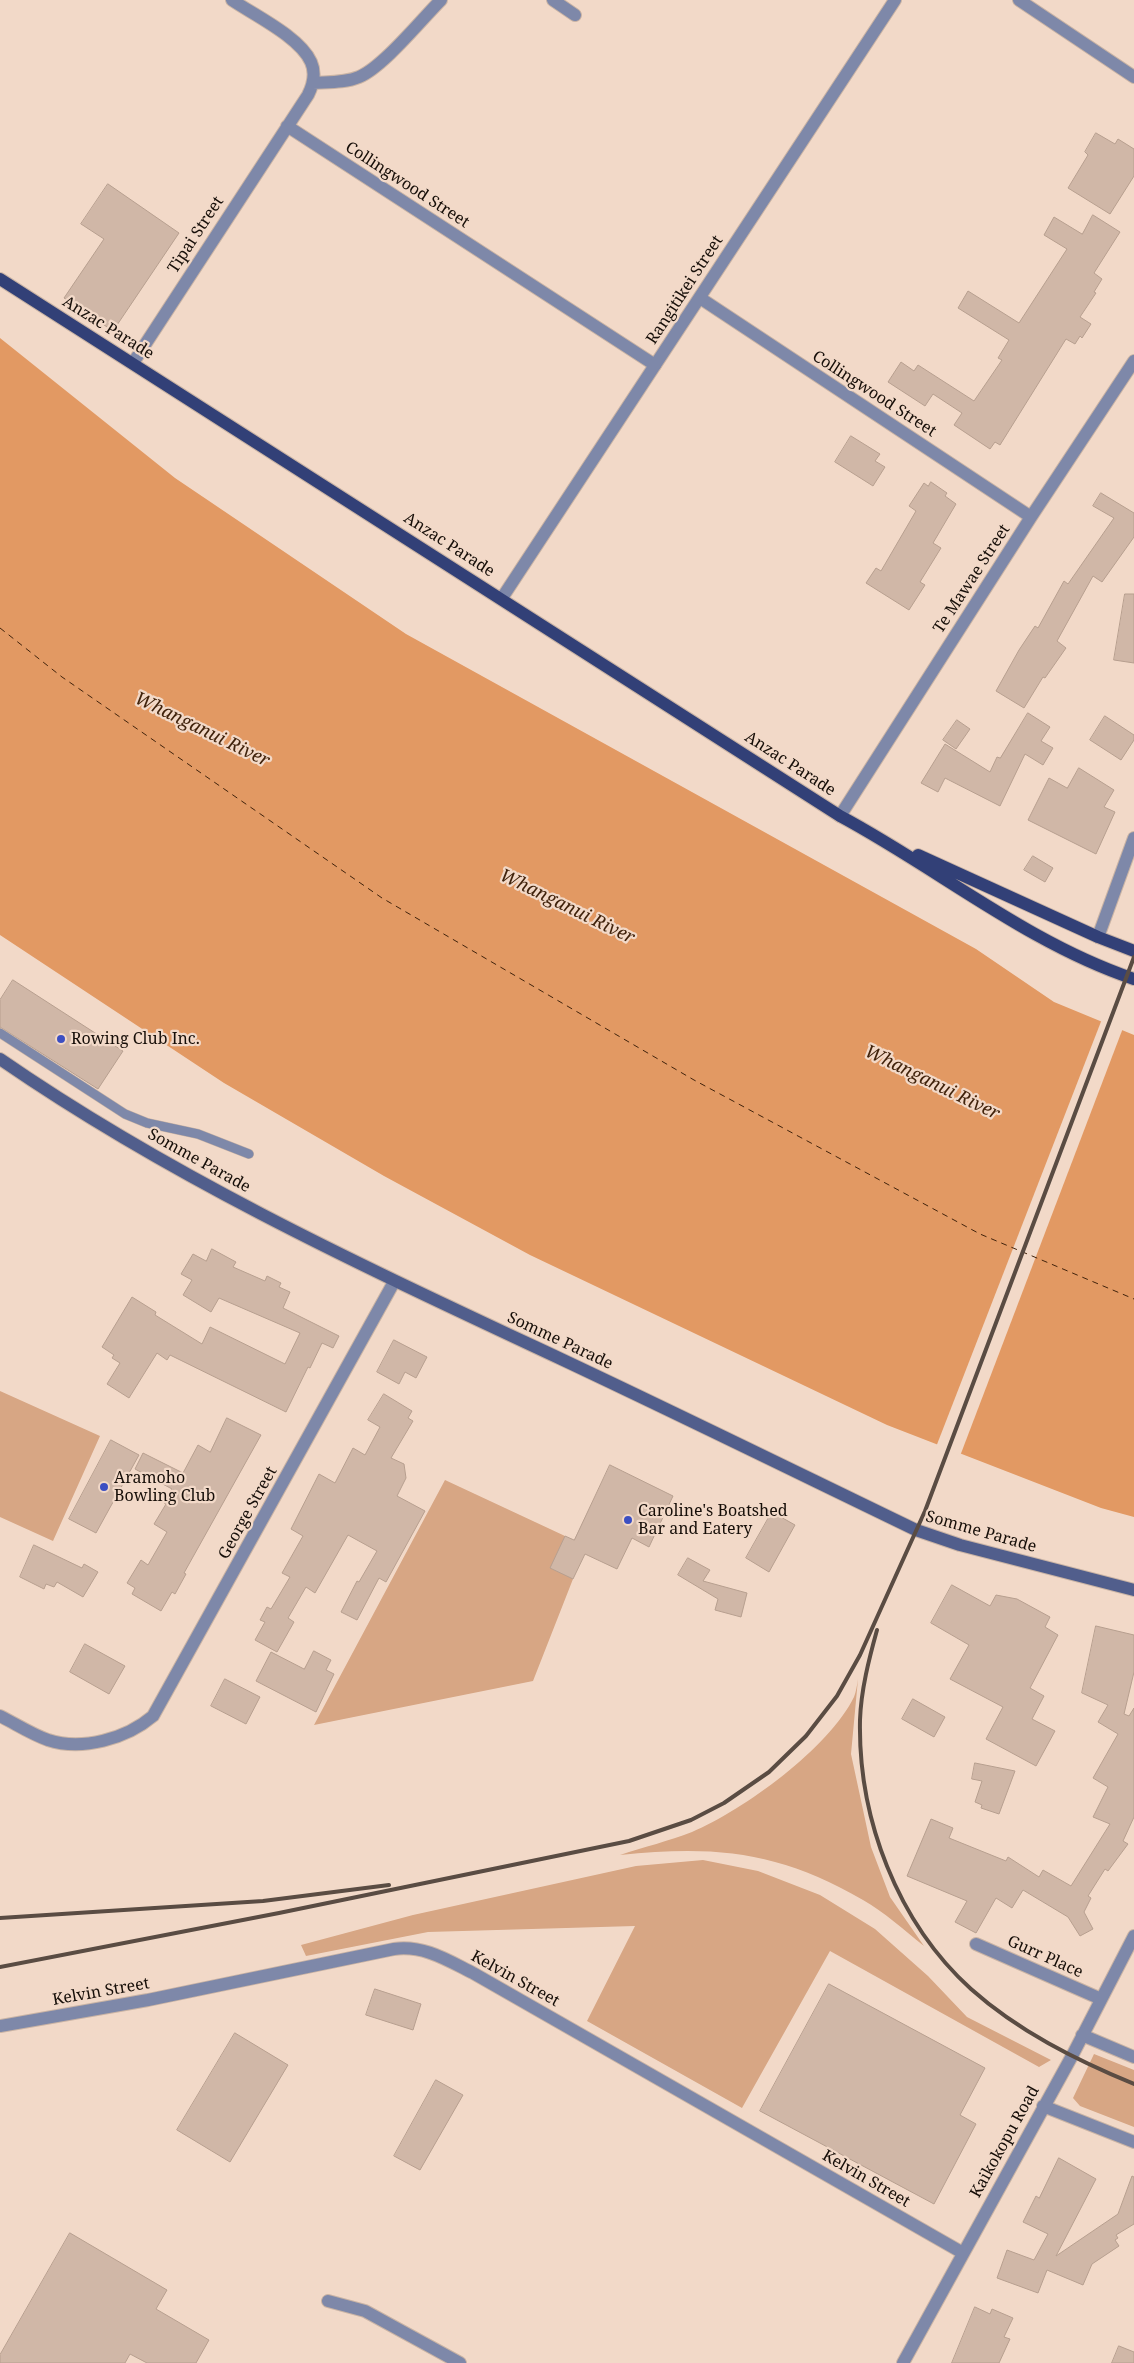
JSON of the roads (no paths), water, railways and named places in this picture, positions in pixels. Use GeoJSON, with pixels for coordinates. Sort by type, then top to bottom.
{"type":"FeatureCollection","features":[{"type":"Feature","properties":{"kind":"main road","name":"Anzac Parade"},"geometry":{"type":"LineString","coordinates":[[0,279],[502,598],[840,816],[882,838],[1098,937],[1134,951]]}},
{"type":"Feature","properties":{"kind":"main road","name":"Anzac Parade"},"geometry":{"type":"LineString","coordinates":[[882,838],[968,895],[1056,946],[1100,968],[1134,979]]}},
{"type":"Feature","properties":{"kind":"main road","name":"Somme Parade"},"geometry":{"type":"LineString","coordinates":[[0,1058],[107,1127],[206,1185],[394,1282],[916,1530],[960,1546],[1134,1590]]}},
{"type":"Feature","properties":{"kind":"street"},"geometry":{"type":"LineString","coordinates":[[232,0],[301,48],[313,66],[313,84],[287,126]]}},
{"type":"Feature","properties":{"kind":"street"},"geometry":{"type":"LineString","coordinates":[[313,84],[351,79],[365,74],[381,61],[441,0]]}},
{"type":"Feature","properties":{"kind":"street"},"geometry":{"type":"LineString","coordinates":[[553,0],[575,15]]}},
{"type":"Feature","properties":{"kind":"street","name":"Rangitikei Street"},"geometry":{"type":"LineString","coordinates":[[502,598],[895,0]]}},
{"type":"Feature","properties":{"kind":"street"},"geometry":{"type":"LineString","coordinates":[[1019,0],[1134,77]]}},
{"type":"Feature","properties":{"kind":"street","name":"Collingwood Street"},"geometry":{"type":"LineString","coordinates":[[287,126],[655,365]]}},
{"type":"Feature","properties":{"kind":"street","name":"Tipai Street"},"geometry":{"type":"LineString","coordinates":[[133,363],[287,126]]}},
{"type":"Feature","properties":{"kind":"street","name":"Collingwood Street"},"geometry":{"type":"LineString","coordinates":[[700,298],[1031,516]]}},
{"type":"Feature","properties":{"kind":"street","name":"Te Mawae Street"},"geometry":{"type":"LineString","coordinates":[[840,816],[1031,516],[1134,361]]}},
{"type":"Feature","properties":{"kind":"street"},"geometry":{"type":"LineString","coordinates":[[1098,937],[1134,838]]}},
{"type":"Feature","properties":{"kind":"street","name":"George Street"},"geometry":{"type":"LineString","coordinates":[[0,1716],[34,1734],[64,1743],[96,1742],[109,1739],[141,1726],[153,1716],[394,1282]]}},
{"type":"Feature","properties":{"kind":"street","name":"Kaikokopu Road"},"geometry":{"type":"LineString","coordinates":[[903,2363],[1134,1936]]}},
{"type":"Feature","properties":{"kind":"street","name":"Gurr Place"},"geometry":{"type":"LineString","coordinates":[[976,1944],[1101,1999]]}},
{"type":"Feature","properties":{"kind":"street","name":"Kelvin Street"},"geometry":{"type":"LineString","coordinates":[[0,2026],[148,2000],[394,1949],[407,1947],[429,1951],[473,1973],[963,2253]]}},
{"type":"Feature","properties":{"kind":"street"},"geometry":{"type":"LineString","coordinates":[[1082,2034],[1134,2057]]}},
{"type":"Feature","properties":{"kind":"street"},"geometry":{"type":"LineString","coordinates":[[1042,2106],[1134,2142]]}},
{"type":"Feature","properties":{"kind":"street"},"geometry":{"type":"LineString","coordinates":[[328,2301],[365,2311],[460,2363]]}},
{"type":"Feature","properties":{"kind":"lane"},"geometry":{"type":"LineString","coordinates":[[0,1033],[125,1114],[147,1124],[198,1134],[249,1154]]}},
{"type":"Feature","properties":{"kind":"water","name":"Whanganui River"},"geometry":{"type":"Polygon","coordinates":[[[0,338],[175,478],[406,634],[976,949],[1054,1002],[1134,1035],[1134,1517],[1101,1508],[887,1425],[530,1255],[384,1176],[224,1083],[0,935],[0,338]]]}},
{"type":"Feature","properties":{"kind":"railway"},"geometry":{"type":"LineString","coordinates":[[0,1967],[279,1913],[629,1841],[691,1820],[724,1803],[769,1772],[806,1736],[837,1696],[860,1655],[925,1511],[1134,957]]}},
{"type":"Feature","properties":{"kind":"railway"},"geometry":{"type":"LineString","coordinates":[[877,1630],[868,1663],[862,1697],[860,1720],[861,1757],[866,1794],[875,1831],[887,1866],[903,1900],[922,1932],[945,1962],[971,1989],[989,2004],[1048,2043],[1134,2084]]}},
{"type":"Feature","properties":{"kind":"railway"},"geometry":{"type":"LineString","coordinates":[[0,1918],[263,1901],[389,1885]]}},
{"type":"Feature","properties":{"kind":"place","name":"Rowing Club Inc."},"geometry":{"type":"Point","coordinates":[61,1039]}},
{"type":"Feature","properties":{"kind":"place","name":"Aramoho Bowling Club"},"geometry":{"type":"Point","coordinates":[104,1487]}},
{"type":"Feature","properties":{"kind":"place","name":"Caroline's Boatshed Bar and Eatery"},"geometry":{"type":"Point","coordinates":[628,1520]}}]}
